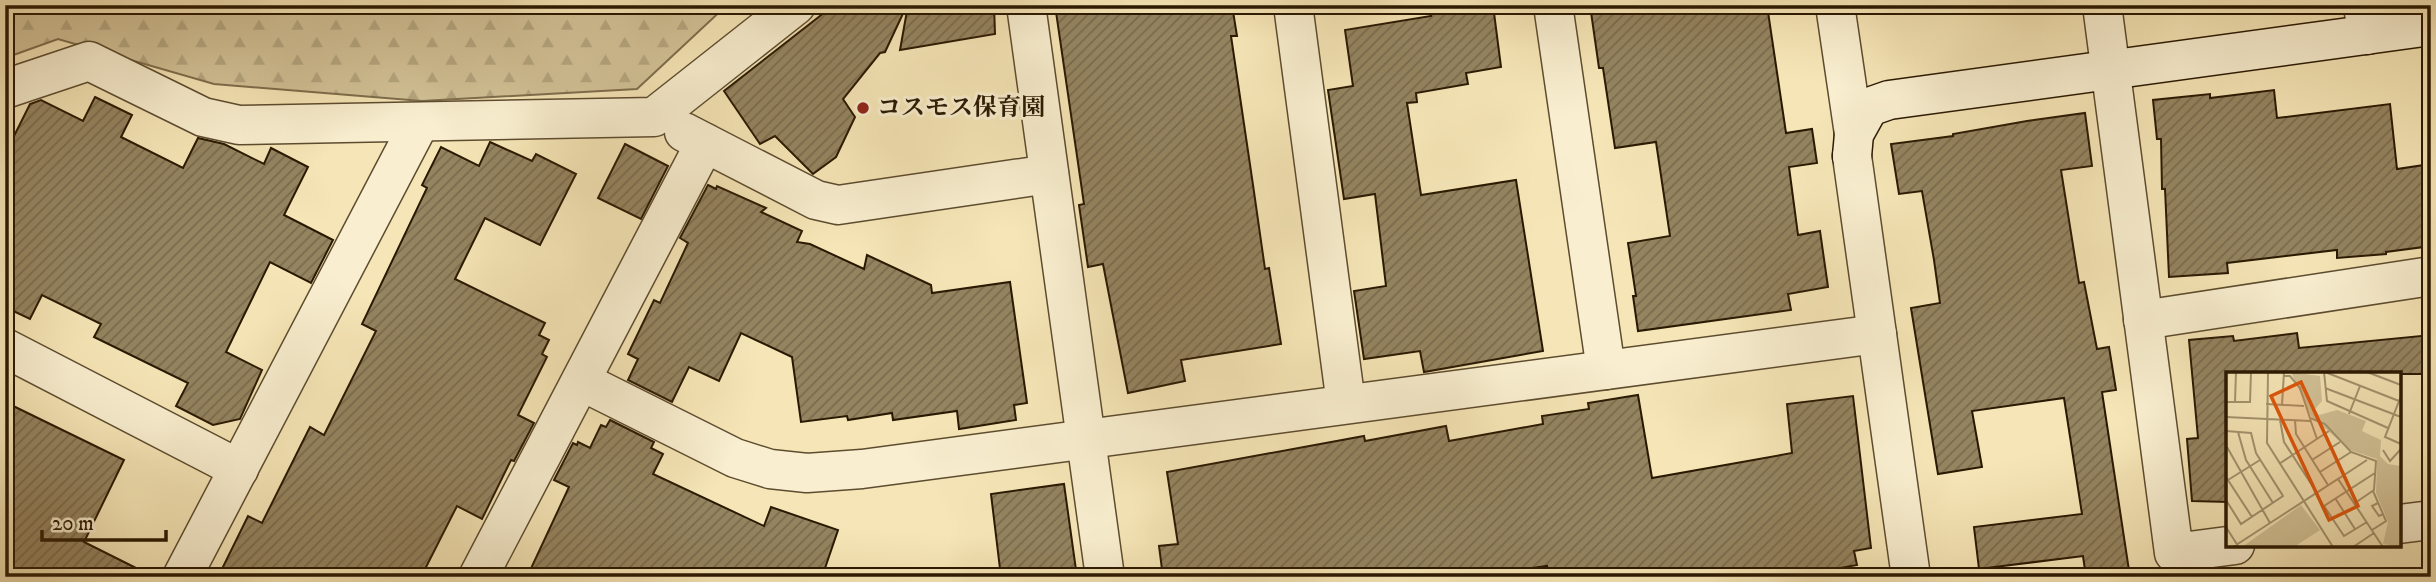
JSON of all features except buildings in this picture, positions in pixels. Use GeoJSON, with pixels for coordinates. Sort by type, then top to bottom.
{"type":"FeatureCollection","features":[{"type":"Feature","properties":{"kind":"street"},"geometry":{"type":"LineString","coordinates":[[654,117],[796,5]]}},
{"type":"Feature","properties":{"kind":"street"},"geometry":{"type":"LineString","coordinates":[[1026,5],[1105,577]]}},
{"type":"Feature","properties":{"kind":"street"},"geometry":{"type":"LineString","coordinates":[[1293,5],[1346,404]]}},
{"type":"Feature","properties":{"kind":"street"},"geometry":{"type":"LineString","coordinates":[[1553,5],[1606,370]]}},
{"type":"Feature","properties":{"kind":"street"},"geometry":{"type":"LineString","coordinates":[[1835,5],[1908,576]]}},
{"type":"Feature","properties":{"kind":"street"},"geometry":{"type":"LineString","coordinates":[[2102,5],[2174,553],[2226,546]]}},
{"type":"Feature","properties":{"kind":"street"},"geometry":{"type":"LineString","coordinates":[[1853,145],[1869,107],[1889,100],[2111,70],[2365,20],[2431,26]]}},
{"type":"Feature","properties":{"kind":"street"},"geometry":{"type":"LineString","coordinates":[[5,89],[89,61],[203,117],[239,125],[654,117],[816,200],[838,205],[1049,174]]}},
{"type":"Feature","properties":{"kind":"street"},"geometry":{"type":"LineString","coordinates":[[182,577],[420,122]]}},
{"type":"Feature","properties":{"kind":"street"},"geometry":{"type":"LineString","coordinates":[[478,577],[705,144]]}},
{"type":"Feature","properties":{"kind":"street"},"geometry":{"type":"LineString","coordinates":[[2143,320],[2431,276]]}},
{"type":"Feature","properties":{"kind":"street"},"geometry":{"type":"LineString","coordinates":[[581,381],[735,458],[770,469],[807,474],[862,470],[1877,334]]}},
{"type":"Feature","properties":{"kind":"street"},"geometry":{"type":"LineString","coordinates":[[5,348],[239,469]]}},
{"type":"Feature","properties":{"kind":"street"},"geometry":{"type":"LineString","coordinates":[[2401,524],[2431,520]]}},
{"type":"Feature","properties":{"kind":"green space"},"geometry":{"type":"Polygon","coordinates":[[[5,5],[727,5],[637,89],[422,101],[214,84],[58,39],[5,58],[5,5]]]}},
{"type":"Feature","properties":{"kind":"place","name":"コスモス保育園"},"geometry":{"type":"Point","coordinates":[863,108]}}]}
